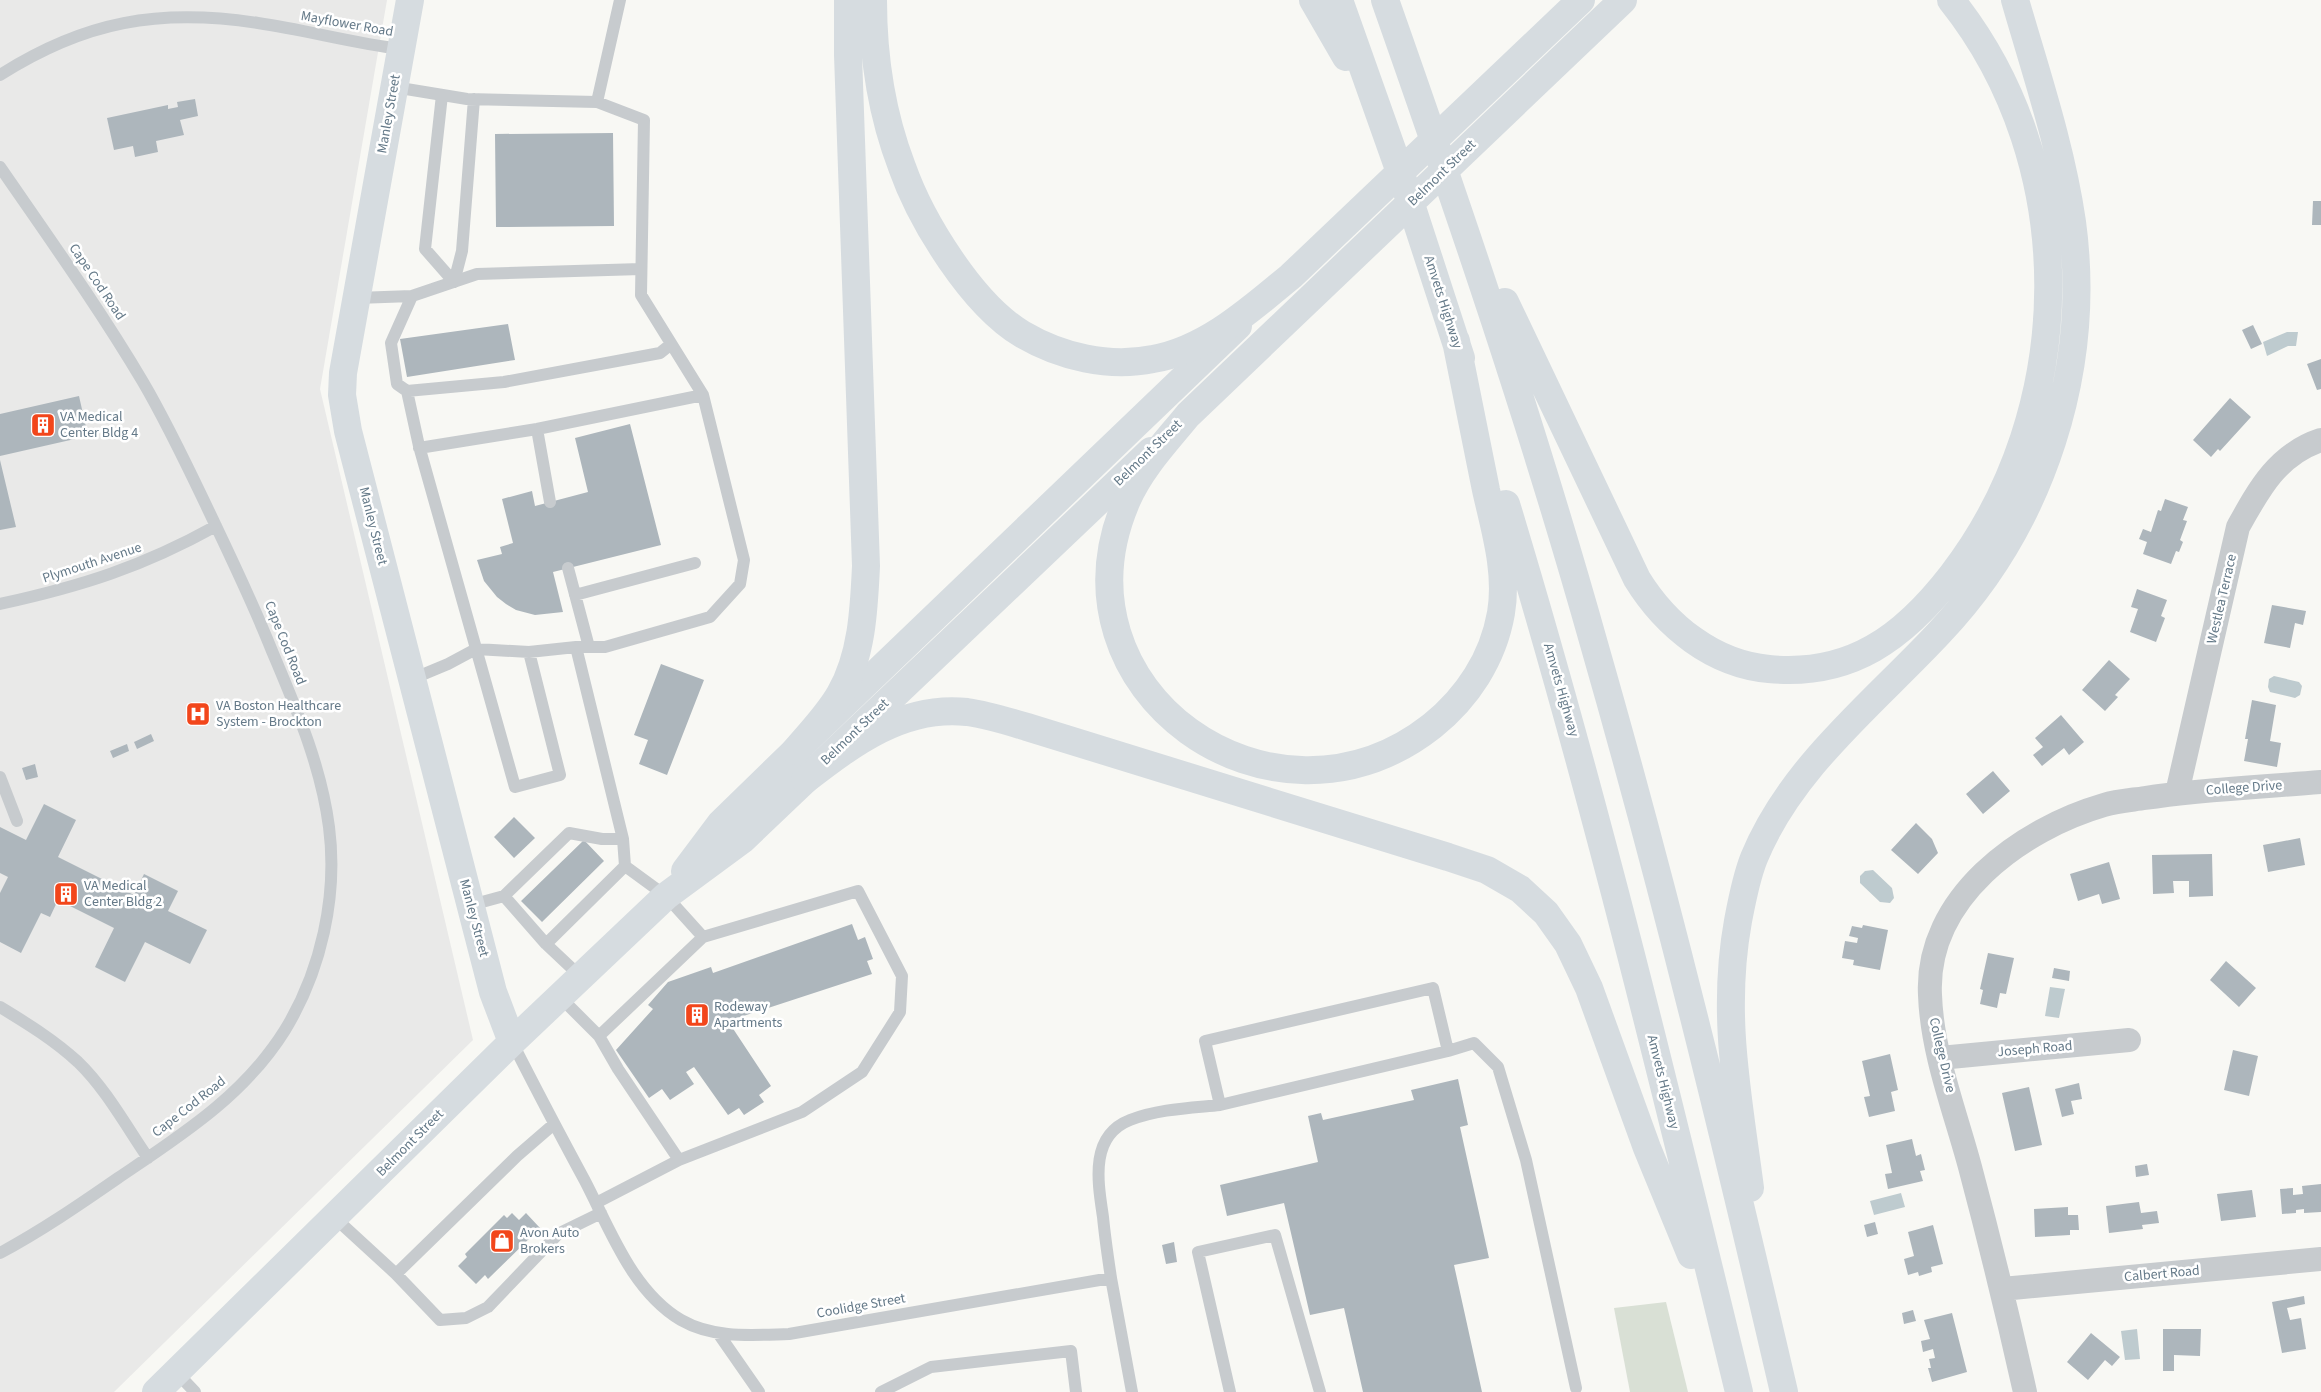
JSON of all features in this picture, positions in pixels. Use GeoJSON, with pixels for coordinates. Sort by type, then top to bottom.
{"type":"FeatureCollection","features":[{"type":"Feature","properties":{"kind":"main road","name":"Manley Street"},"geometry":{"type":"LineString","coordinates":[[410,0],[342,378],[343,406],[494,992],[512,1042]]}},
{"type":"Feature","properties":{"kind":"main road"},"geometry":{"type":"LineString","coordinates":[[794,751],[826,714],[847,680],[858,642],[864,600],[866,566],[848,55],[848,0]]}},
{"type":"Feature","properties":{"kind":"main road"},"geometry":{"type":"LineString","coordinates":[[873,0],[876,50],[887,114],[902,168],[917,202],[935,236],[976,292],[997,315],[1021,334],[1069,355],[1118,362],[1153,360],[1179,352],[1211,336],[1250,310],[1291,276]]}},
{"type":"Feature","properties":{"kind":"main road"},"geometry":{"type":"LineString","coordinates":[[1313,0],[1382,118]]}},
{"type":"Feature","properties":{"kind":"main road","name":"Amvets Highway"},"geometry":{"type":"LineString","coordinates":[[1339,0],[1382,118],[1456,341],[1577,745],[1617,894],[1739,1392]]}},
{"type":"Feature","properties":{"kind":"main road"},"geometry":{"type":"LineString","coordinates":[[1385,0],[1511,369],[1594,642],[1661,886],[1784,1392]]}},
{"type":"Feature","properties":{"kind":"main road","name":"Belmont Street"},"geometry":{"type":"LineString","coordinates":[[666,896],[722,823],[794,751],[1581,0]]}},
{"type":"Feature","properties":{"kind":"main road","name":"Belmont Street"},"geometry":{"type":"LineString","coordinates":[[156,1392],[580,977],[666,896],[742,840],[1623,0]]}},
{"type":"Feature","properties":{"kind":"main road"},"geometry":{"type":"LineString","coordinates":[[1449,183],[1613,532],[1647,596],[1670,621],[1695,642],[1742,664],[1759,668],[1786,670],[1827,666],[1847,661],[1880,646],[1905,627],[1935,598],[1969,554],[1999,503],[2017,462],[2030,419],[2043,357],[2049,301],[2048,263],[2045,225],[2035,172],[2015,109],[2001,79],[1984,47],[1951,0]]}},
{"type":"Feature","properties":{"kind":"main road"},"geometry":{"type":"LineString","coordinates":[[1770,1333],[1730,1038],[1730,980],[1736,933],[1746,883],[1763,840],[1800,782],[1832,743],[1958,612],[2005,547],[2030,498],[2051,445],[2069,373],[2075,329],[2076,294],[2076,258],[2071,220],[2056,145],[2015,0]]}},
{"type":"Feature","properties":{"kind":"main road"},"geometry":{"type":"LineString","coordinates":[[1188,415],[1141,473],[1128,498],[1115,533],[1110,562],[1109,590],[1119,640],[1128,664],[1145,689],[1166,712],[1190,732],[1247,762],[1278,770],[1303,771],[1354,765],[1400,748],[1444,717],[1464,695],[1481,670],[1490,652],[1498,626],[1503,588],[1502,563],[1456,341]]}},
{"type":"Feature","properties":{"kind":"main road"},"geometry":{"type":"LineString","coordinates":[[805,780],[862,738],[898,721],[939,712],[972,713],[1027,727],[1448,857],[1506,879],[1546,913],[1577,959],[1616,1058],[1647,1148],[1728,1346]]}},
{"type":"Feature","properties":{"kind":"street","name":"Westlea Terrace"},"geometry":{"type":"LineString","coordinates":[[2177,793],[2238,527],[2256,494],[2275,468],[2295,451],[2321,440]]}},
{"type":"Feature","properties":{"kind":"street","name":"College Drive"},"geometry":{"type":"LineString","coordinates":[[2025,1392],[2002,1289],[1935,1040],[1930,973],[1942,933],[1952,914],[1973,884],[2003,856],[2037,834],[2105,804],[2177,793],[2321,782]]}},
{"type":"Feature","properties":{"kind":"street","name":"Joseph Road"},"geometry":{"type":"LineString","coordinates":[[1940,1058],[2129,1040]]}},
{"type":"Feature","properties":{"kind":"street","name":"Calbert Road"},"geometry":{"type":"LineString","coordinates":[[2002,1289],[2321,1259]]}},
{"type":"Feature","properties":{"kind":"lane"},"geometry":{"type":"LineString","coordinates":[[597,102],[620,0]]}},
{"type":"Feature","properties":{"kind":"lane","name":"Mayflower Road"},"geometry":{"type":"LineString","coordinates":[[0,75],[28,58],[90,30],[132,21],[175,17],[216,18],[260,23],[359,44],[401,49]]}},
{"type":"Feature","properties":{"kind":"lane"},"geometry":{"type":"LineString","coordinates":[[394,87],[474,99],[597,102],[644,120],[641,295],[670,345],[703,395],[744,560],[740,584],[710,617],[605,646],[529,652],[476,649],[448,664],[412,678]]}},
{"type":"Feature","properties":{"kind":"lane"},"geometry":{"type":"LineString","coordinates":[[442,95],[425,249],[454,282]]}},
{"type":"Feature","properties":{"kind":"lane"},"geometry":{"type":"LineString","coordinates":[[454,282],[462,251],[474,99]]}},
{"type":"Feature","properties":{"kind":"lane","name":"Cape Cod Road"},"geometry":{"type":"LineString","coordinates":[[0,167],[103,316],[136,370],[183,455],[256,611],[317,766],[329,829],[330,886],[323,936],[314,968],[301,999],[277,1041],[249,1077],[228,1099],[148,1158],[47,1226],[0,1253]]}},
{"type":"Feature","properties":{"kind":"lane"},"geometry":{"type":"LineString","coordinates":[[357,298],[412,296],[477,274],[641,269]]}},
{"type":"Feature","properties":{"kind":"lane"},"geometry":{"type":"LineString","coordinates":[[412,296],[391,342],[397,384],[407,391],[504,382],[660,353],[670,345]]}},
{"type":"Feature","properties":{"kind":"lane"},"geometry":{"type":"LineString","coordinates":[[407,391],[419,448],[515,787],[560,775],[529,652]]}},
{"type":"Feature","properties":{"kind":"lane"},"geometry":{"type":"LineString","coordinates":[[419,448],[537,429],[703,395]]}},
{"type":"Feature","properties":{"kind":"lane"},"geometry":{"type":"LineString","coordinates":[[537,429],[550,502]]}},
{"type":"Feature","properties":{"kind":"lane","name":"Plymouth Avenue"},"geometry":{"type":"LineString","coordinates":[[0,604],[61,590],[133,568],[216,526]]}},
{"type":"Feature","properties":{"kind":"lane"},"geometry":{"type":"LineString","coordinates":[[575,595],[695,563]]}},
{"type":"Feature","properties":{"kind":"lane"},"geometry":{"type":"LineString","coordinates":[[568,568],[575,595],[582,647],[623,839],[625,866],[666,896],[703,937]]}},
{"type":"Feature","properties":{"kind":"lane"},"geometry":{"type":"LineString","coordinates":[[0,777],[16,821]]}},
{"type":"Feature","properties":{"kind":"lane"},"geometry":{"type":"LineString","coordinates":[[471,905],[504,896],[569,833],[602,839],[623,839]]}},
{"type":"Feature","properties":{"kind":"lane"},"geometry":{"type":"LineString","coordinates":[[546,944],[625,866]]}},
{"type":"Feature","properties":{"kind":"lane"},"geometry":{"type":"LineString","coordinates":[[335,1218],[396,1274],[440,1320],[466,1318],[488,1307],[558,1234],[599,1208],[679,1160],[802,1112],[862,1072],[900,1012],[902,976],[858,891],[703,937],[599,1036]]}},
{"type":"Feature","properties":{"kind":"lane"},"geometry":{"type":"LineString","coordinates":[[504,896],[546,944],[580,977]]}},
{"type":"Feature","properties":{"kind":"lane"},"geometry":{"type":"LineString","coordinates":[[1220,1105],[1205,1042],[1234,1035],[1433,988],[1448,1051]]}},
{"type":"Feature","properties":{"kind":"lane"},"geometry":{"type":"LineString","coordinates":[[560,998],[599,1036],[618,1069],[679,1160]]}},
{"type":"Feature","properties":{"kind":"lane"},"geometry":{"type":"LineString","coordinates":[[0,1007],[38,1030],[78,1062],[94,1081],[148,1158]]}},
{"type":"Feature","properties":{"kind":"lane","name":"Coolidge Street"},"geometry":{"type":"LineString","coordinates":[[512,1042],[634,1274],[664,1308],[682,1320],[718,1333],[741,1336],[789,1334],[1111,1278]]}},
{"type":"Feature","properties":{"kind":"lane"},"geometry":{"type":"LineString","coordinates":[[1132,1392],[1111,1278],[1097,1175],[1100,1154],[1107,1138],[1116,1128],[1128,1121],[1156,1112],[1220,1105],[1448,1051],[1474,1043],[1498,1067],[1526,1160],[1576,1388]]}},
{"type":"Feature","properties":{"kind":"lane"},"geometry":{"type":"LineString","coordinates":[[396,1274],[517,1156],[554,1124]]}},
{"type":"Feature","properties":{"kind":"lane"},"geometry":{"type":"LineString","coordinates":[[1230,1392],[1198,1252],[1275,1235],[1320,1392]]}},
{"type":"Feature","properties":{"kind":"lane"},"geometry":{"type":"LineString","coordinates":[[718,1333],[759,1392]]}},
{"type":"Feature","properties":{"kind":"lane"},"geometry":{"type":"LineString","coordinates":[[882,1392],[931,1367],[1071,1351],[1076,1392]]}},
{"type":"Feature","properties":{"kind":"lane"},"geometry":{"type":"LineString","coordinates":[[176,1372],[195,1392]]}},
{"type":"Feature","properties":{"kind":"shaded area","name":"VA Boston Healthcare System - Brockton"},"geometry":{"type":"Polygon","coordinates":[[[0,0],[387,0],[320,389],[473,1040],[114,1392],[0,1392],[0,0]]]}},
{"type":"Feature","properties":{"kind":"shaded area"},"geometry":{"type":"Polygon","coordinates":[[[2287,332],[2298,332],[2296,346],[2288,346],[2267,356],[2263,342],[2287,332]]]}},
{"type":"Feature","properties":{"kind":"shaded area"},"geometry":{"type":"Polygon","coordinates":[[[2274,676],[2299,682],[2302,686],[2300,695],[2295,698],[2270,692],[2268,687],[2269,679],[2274,676]]]}},
{"type":"Feature","properties":{"kind":"shaded area"},"geometry":{"type":"Polygon","coordinates":[[[1873,870],[1892,888],[1894,898],[1890,903],[1880,902],[1860,883],[1860,876],[1865,871],[1873,870]]]}},
{"type":"Feature","properties":{"kind":"shaded area"},"geometry":{"type":"Polygon","coordinates":[[[2050,987],[2065,989],[2059,1018],[2045,1016],[2050,987]]]}},
{"type":"Feature","properties":{"kind":"shaded area"},"geometry":{"type":"Polygon","coordinates":[[[1901,1193],[1905,1207],[1874,1215],[1870,1201],[1901,1193]]]}},
{"type":"Feature","properties":{"kind":"shaded area"},"geometry":{"type":"Polygon","coordinates":[[[1666,1302],[1688,1392],[1630,1392],[1614,1308],[1666,1302]]]}},
{"type":"Feature","properties":{"kind":"shaded area"},"geometry":{"type":"Polygon","coordinates":[[[2137,1329],[2140,1359],[2125,1360],[2121,1331],[2137,1329]]]}},
{"type":"Feature","properties":{"kind":"building"},"geometry":{"type":"Polygon","coordinates":[[[195,99],[198,116],[180,120],[184,135],[156,141],[158,152],[135,157],[133,146],[114,150],[107,118],[168,105],[168,109],[178,107],[177,102],[195,99]]]}},
{"type":"Feature","properties":{"kind":"building"},"geometry":{"type":"Polygon","coordinates":[[[613,133],[614,226],[496,227],[495,134],[613,133]]]}},
{"type":"Feature","properties":{"kind":"building"},"geometry":{"type":"Polygon","coordinates":[[[2313,201],[2321,201],[2321,225],[2312,225],[2313,201]]]}},
{"type":"Feature","properties":{"kind":"building"},"geometry":{"type":"Polygon","coordinates":[[[508,324],[515,360],[407,377],[400,339],[508,324]]]}},
{"type":"Feature","properties":{"kind":"building"},"geometry":{"type":"Polygon","coordinates":[[[2253,325],[2262,344],[2251,349],[2242,330],[2253,325]]]}},
{"type":"Feature","properties":{"kind":"building"},"geometry":{"type":"Polygon","coordinates":[[[2321,359],[2321,389],[2317,390],[2307,364],[2321,359]]]}},
{"type":"Feature","properties":{"kind":"building","name":"VA Medical Center Bldg 4"},"geometry":{"type":"Polygon","coordinates":[[[79,396],[88,436],[0,456],[0,414],[79,396]]]}},
{"type":"Feature","properties":{"kind":"building"},"geometry":{"type":"Polygon","coordinates":[[[2230,398],[2251,417],[2220,451],[2218,449],[2211,457],[2193,440],[2230,398]]]}},
{"type":"Feature","properties":{"kind":"building"},"geometry":{"type":"Polygon","coordinates":[[[630,424],[661,545],[553,572],[563,612],[535,615],[516,610],[506,604],[497,597],[484,581],[477,560],[502,554],[500,547],[513,543],[502,499],[532,491],[535,506],[588,492],[575,438],[630,424]]]}},
{"type":"Feature","properties":{"kind":"building"},"geometry":{"type":"Polygon","coordinates":[[[0,460],[16,527],[0,530],[0,460]]]}},
{"type":"Feature","properties":{"kind":"building"},"geometry":{"type":"Polygon","coordinates":[[[2165,499],[2188,507],[2183,520],[2187,521],[2180,540],[2183,542],[2179,552],[2176,551],[2171,564],[2143,554],[2147,542],[2139,539],[2143,529],[2151,532],[2158,510],[2161,511],[2165,499]]]}},
{"type":"Feature","properties":{"kind":"building"},"geometry":{"type":"Polygon","coordinates":[[[2137,589],[2167,600],[2161,616],[2165,618],[2156,642],[2130,632],[2138,609],[2131,607],[2137,589]]]}},
{"type":"Feature","properties":{"kind":"building"},"geometry":{"type":"Polygon","coordinates":[[[2272,605],[2306,611],[2303,625],[2295,623],[2290,648],[2264,643],[2272,605]]]}},
{"type":"Feature","properties":{"kind":"building"},"geometry":{"type":"Polygon","coordinates":[[[2109,660],[2130,679],[2115,695],[2118,697],[2105,711],[2082,690],[2109,660]]]}},
{"type":"Feature","properties":{"kind":"building"},"geometry":{"type":"Polygon","coordinates":[[[661,664],[704,680],[667,775],[639,764],[648,740],[634,735],[661,664]]]}},
{"type":"Feature","properties":{"kind":"building"},"geometry":{"type":"Polygon","coordinates":[[[2252,700],[2276,705],[2270,741],[2281,743],[2277,767],[2244,761],[2248,739],[2245,739],[2252,700]]]}},
{"type":"Feature","properties":{"kind":"building"},"geometry":{"type":"Polygon","coordinates":[[[2061,715],[2084,742],[2069,755],[2064,748],[2042,766],[2033,755],[2043,747],[2035,738],[2061,715]]]}},
{"type":"Feature","properties":{"kind":"building"},"geometry":{"type":"Polygon","coordinates":[[[151,734],[154,741],[137,749],[134,742],[151,734]]]}},
{"type":"Feature","properties":{"kind":"building"},"geometry":{"type":"Polygon","coordinates":[[[127,744],[129,751],[113,758],[110,751],[127,744]]]}},
{"type":"Feature","properties":{"kind":"building"},"geometry":{"type":"Polygon","coordinates":[[[35,764],[38,777],[26,780],[22,768],[35,764]]]}},
{"type":"Feature","properties":{"kind":"building"},"geometry":{"type":"Polygon","coordinates":[[[1993,771],[2010,791],[1983,814],[1966,794],[1993,771]]]}},
{"type":"Feature","properties":{"kind":"building","name":"VA Medical Center Bldg 2"},"geometry":{"type":"Polygon","coordinates":[[[44,804],[76,820],[58,857],[134,895],[144,874],[178,891],[168,911],[207,930],[190,964],[145,942],[125,982],[95,967],[114,928],[58,900],[50,917],[41,913],[21,953],[0,942],[0,893],[8,877],[0,873],[0,827],[26,840],[44,804]]]}},
{"type":"Feature","properties":{"kind":"building"},"geometry":{"type":"Polygon","coordinates":[[[514,817],[535,838],[514,858],[494,837],[514,817]]]}},
{"type":"Feature","properties":{"kind":"building"},"geometry":{"type":"Polygon","coordinates":[[[1916,823],[1932,839],[1938,853],[1918,874],[1891,850],[1916,823]]]}},
{"type":"Feature","properties":{"kind":"building"},"geometry":{"type":"Polygon","coordinates":[[[2300,838],[2305,865],[2268,872],[2263,845],[2300,838]]]}},
{"type":"Feature","properties":{"kind":"building"},"geometry":{"type":"Polygon","coordinates":[[[584,840],[604,861],[542,922],[521,901],[584,840]]]}},
{"type":"Feature","properties":{"kind":"building"},"geometry":{"type":"Polygon","coordinates":[[[2212,854],[2213,896],[2189,897],[2189,881],[2173,881],[2174,893],[2153,894],[2152,855],[2212,854]]]}},
{"type":"Feature","properties":{"kind":"building"},"geometry":{"type":"Polygon","coordinates":[[[2109,862],[2120,899],[2102,904],[2099,894],[2078,901],[2070,874],[2109,862]]]}},
{"type":"Feature","properties":{"kind":"building","name":"Rodeway Apartments"},"geometry":{"type":"Polygon","coordinates":[[[852,924],[858,940],[865,937],[873,959],[867,961],[872,974],[728,1021],[771,1086],[759,1095],[764,1102],[744,1115],[739,1108],[728,1115],[694,1067],[686,1072],[694,1084],[670,1100],[662,1089],[649,1098],[616,1050],[653,1009],[648,1005],[668,982],[711,967],[713,973],[852,924]]]}},
{"type":"Feature","properties":{"kind":"building"},"geometry":{"type":"Polygon","coordinates":[[[1863,925],[1888,930],[1880,970],[1853,965],[1854,960],[1842,958],[1845,941],[1857,943],[1858,938],[1849,936],[1852,926],[1862,928],[1863,925]]]}},
{"type":"Feature","properties":{"kind":"building"},"geometry":{"type":"Polygon","coordinates":[[[1988,953],[2014,958],[2006,994],[2000,993],[1997,1008],[1980,1004],[1983,990],[1980,989],[1988,953]]]}},
{"type":"Feature","properties":{"kind":"building"},"geometry":{"type":"Polygon","coordinates":[[[2226,961],[2256,988],[2239,1007],[2210,980],[2226,961]]]}},
{"type":"Feature","properties":{"kind":"building"},"geometry":{"type":"Polygon","coordinates":[[[2054,968],[2070,971],[2069,981],[2052,978],[2054,968]]]}},
{"type":"Feature","properties":{"kind":"building"},"geometry":{"type":"Polygon","coordinates":[[[2233,1050],[2258,1056],[2249,1096],[2224,1090],[2233,1050]]]}},
{"type":"Feature","properties":{"kind":"building"},"geometry":{"type":"Polygon","coordinates":[[[1890,1054],[1898,1090],[1891,1092],[1895,1111],[1869,1117],[1864,1097],[1870,1096],[1862,1061],[1890,1054]]]}},
{"type":"Feature","properties":{"kind":"building"},"geometry":{"type":"Polygon","coordinates":[[[1458,1079],[1468,1125],[1460,1127],[1489,1258],[1454,1265],[1482,1392],[1363,1392],[1344,1308],[1310,1315],[1284,1203],[1227,1216],[1220,1185],[1318,1162],[1308,1116],[1321,1113],[1323,1120],[1414,1100],[1411,1090],[1458,1079]]]}},
{"type":"Feature","properties":{"kind":"building"},"geometry":{"type":"Polygon","coordinates":[[[2079,1083],[2082,1099],[2071,1101],[2074,1114],[2062,1117],[2055,1089],[2079,1083]]]}},
{"type":"Feature","properties":{"kind":"building"},"geometry":{"type":"Polygon","coordinates":[[[2029,1087],[2042,1145],[2015,1151],[2002,1093],[2029,1087]]]}},
{"type":"Feature","properties":{"kind":"building"},"geometry":{"type":"Polygon","coordinates":[[[1912,1139],[1916,1156],[1921,1154],[1925,1170],[1920,1171],[1923,1181],[1888,1189],[1885,1174],[1892,1173],[1886,1145],[1912,1139]]]}},
{"type":"Feature","properties":{"kind":"building"},"geometry":{"type":"Polygon","coordinates":[[[2147,1164],[2149,1175],[2136,1177],[2135,1166],[2147,1164]]]}},
{"type":"Feature","properties":{"kind":"building"},"geometry":{"type":"Polygon","coordinates":[[[2321,1184],[2321,1212],[2304,1213],[2304,1209],[2296,1210],[2296,1213],[2282,1214],[2280,1189],[2293,1188],[2293,1195],[2303,1194],[2302,1186],[2321,1184]]]}},
{"type":"Feature","properties":{"kind":"building"},"geometry":{"type":"Polygon","coordinates":[[[2252,1190],[2256,1217],[2221,1221],[2217,1194],[2252,1190]]]}},
{"type":"Feature","properties":{"kind":"building"},"geometry":{"type":"Polygon","coordinates":[[[2139,1202],[2141,1213],[2157,1211],[2159,1223],[2142,1225],[2143,1229],[2109,1233],[2106,1206],[2139,1202]]]}},
{"type":"Feature","properties":{"kind":"building"},"geometry":{"type":"Polygon","coordinates":[[[2068,1207],[2068,1215],[2078,1215],[2079,1230],[2070,1230],[2070,1235],[2035,1237],[2034,1209],[2068,1207]]]}},
{"type":"Feature","properties":{"kind":"building","name":"Avon Auto Brokers"},"geometry":{"type":"Polygon","coordinates":[[[512,1213],[519,1220],[526,1213],[540,1228],[488,1279],[485,1275],[476,1284],[458,1266],[467,1257],[465,1254],[504,1215],[507,1218],[512,1213]]]}},
{"type":"Feature","properties":{"kind":"building"},"geometry":{"type":"Polygon","coordinates":[[[1875,1222],[1878,1234],[1867,1237],[1864,1225],[1875,1222]]]}},
{"type":"Feature","properties":{"kind":"building"},"geometry":{"type":"Polygon","coordinates":[[[1933,1225],[1943,1264],[1931,1267],[1932,1272],[1919,1276],[1918,1272],[1908,1275],[1904,1259],[1914,1256],[1908,1232],[1933,1225]]]}},
{"type":"Feature","properties":{"kind":"building"},"geometry":{"type":"Polygon","coordinates":[[[1174,1242],[1177,1262],[1166,1264],[1162,1245],[1174,1242]]]}},
{"type":"Feature","properties":{"kind":"building"},"geometry":{"type":"Polygon","coordinates":[[[2304,1296],[2305,1304],[2287,1308],[2290,1320],[2301,1318],[2306,1349],[2282,1353],[2272,1302],[2304,1296]]]}},
{"type":"Feature","properties":{"kind":"building"},"geometry":{"type":"Polygon","coordinates":[[[1913,1310],[1916,1321],[1904,1324],[1902,1313],[1913,1310]]]}},
{"type":"Feature","properties":{"kind":"building"},"geometry":{"type":"Polygon","coordinates":[[[1952,1313],[1967,1372],[1932,1382],[1928,1368],[1931,1368],[1929,1359],[1935,1358],[1933,1349],[1923,1352],[1921,1341],[1930,1339],[1924,1320],[1952,1313]]]}},
{"type":"Feature","properties":{"kind":"building"},"geometry":{"type":"Polygon","coordinates":[[[2163,1329],[2201,1329],[2200,1356],[2174,1355],[2174,1371],[2163,1371],[2163,1329]]]}},
{"type":"Feature","properties":{"kind":"building"},"geometry":{"type":"Polygon","coordinates":[[[2091,1333],[2120,1357],[2112,1366],[2105,1360],[2088,1380],[2067,1362],[2091,1333]]]}},
{"type":"Feature","properties":{"kind":"place","name":"VA Medical Center Bldg 4"},"geometry":{"type":"Point","coordinates":[43,425]}},
{"type":"Feature","properties":{"kind":"place","name":"VA Boston Healthcare System - Brockton"},"geometry":{"type":"Point","coordinates":[198,714]}},
{"type":"Feature","properties":{"kind":"place","name":"VA Medical Center Bldg 2"},"geometry":{"type":"Point","coordinates":[66,894]}},
{"type":"Feature","properties":{"kind":"place","name":"Rodeway Apartments"},"geometry":{"type":"Point","coordinates":[697,1015]}},
{"type":"Feature","properties":{"kind":"place","name":"Avon Auto Brokers"},"geometry":{"type":"Point","coordinates":[502,1241]}}]}
